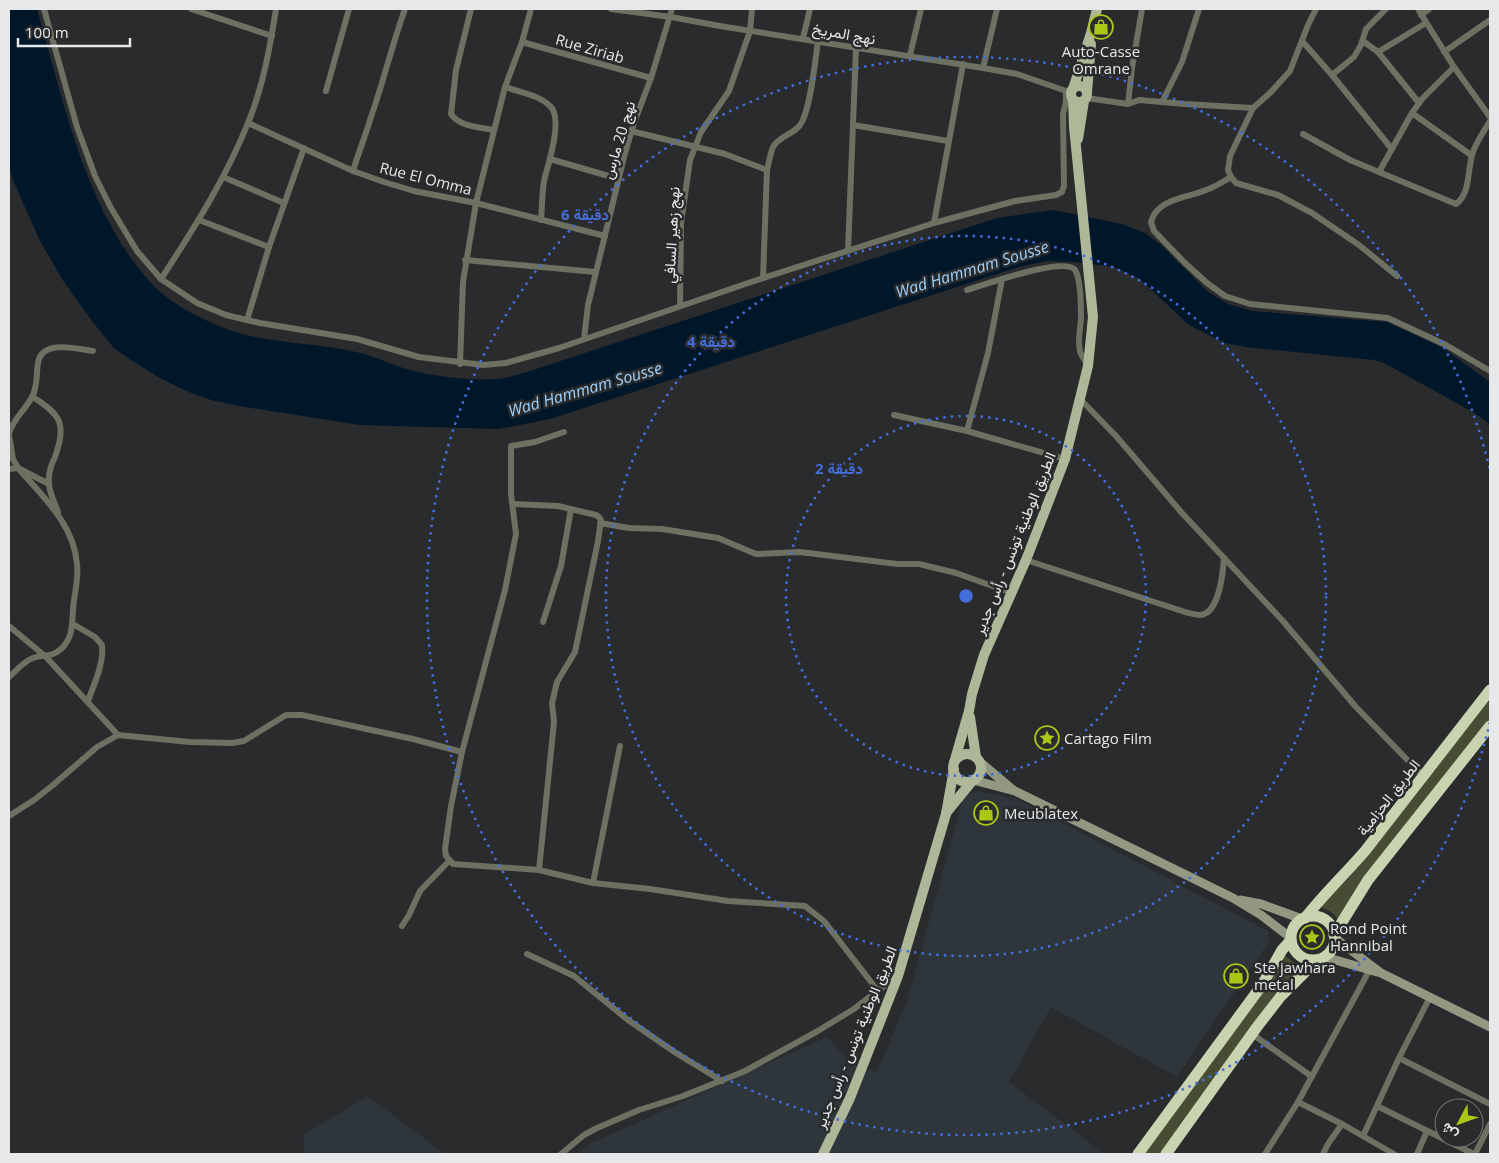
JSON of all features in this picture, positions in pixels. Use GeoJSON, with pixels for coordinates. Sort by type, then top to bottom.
{"type":"FeatureCollection","features":[{"type":"Feature","properties":{"kind":"highway","name":"الطريق الحزامية"},"geometry":{"type":"LineString","coordinates":[[1138,1154],[1262,985],[1282,950],[1291,939],[1293,929],[1365,851],[1490,690]]}},
{"type":"Feature","properties":{"kind":"highway"},"geometry":{"type":"LineString","coordinates":[[1166,1154],[1281,996],[1332,948],[1334,936],[1368,880],[1490,726]]}},
{"type":"Feature","properties":{"kind":"highway"},"geometry":{"type":"LineString","coordinates":[[1303,919],[1316,917],[1322,919],[1331,927],[1334,936]]}},
{"type":"Feature","properties":{"kind":"highway"},"geometry":{"type":"LineString","coordinates":[[1291,939],[1293,946],[1301,956],[1306,959],[1321,958]]}},
{"type":"Feature","properties":{"kind":"main road","name":"الطريق الوطنية تونس - رأس جدير"},"geometry":{"type":"LineString","coordinates":[[1076,147],[1086,97],[1092,33],[1097,9]]}},
{"type":"Feature","properties":{"kind":"main road","name":"الطريق الوطنية تونس - رأس جدير"},"geometry":{"type":"LineString","coordinates":[[823,1154],[850,1098],[898,976],[946,814],[954,766],[984,655],[1026,560],[1066,459],[1088,366],[1093,316],[1071,93],[1092,33]]}},
{"type":"Feature","properties":{"kind":"main road"},"geometry":{"type":"LineString","coordinates":[[1077,86],[1082,86],[1086,97],[1080,103],[1071,93],[1077,86]]}},
{"type":"Feature","properties":{"kind":"main road","name":"الطريق الوطنية تونس - رأس جدير"},"geometry":{"type":"LineString","coordinates":[[969,711],[973,742],[978,759]]}},
{"type":"Feature","properties":{"kind":"main road"},"geometry":{"type":"LineString","coordinates":[[1016,791],[978,759],[966,754],[957,759],[954,766],[958,778],[963,781],[974,780],[1016,791],[1233,898],[1261,915],[1291,939]]}},
{"type":"Feature","properties":{"kind":"main road"},"geometry":{"type":"LineString","coordinates":[[974,780],[981,770],[978,759]]}},
{"type":"Feature","properties":{"kind":"main road","name":"الطريق الوطنية تونس - رأس جدير"},"geometry":{"type":"LineString","coordinates":[[946,814],[974,780]]}},
{"type":"Feature","properties":{"kind":"main road"},"geometry":{"type":"LineString","coordinates":[[1233,898],[1261,904],[1303,919]]}},
{"type":"Feature","properties":{"kind":"main road"},"geometry":{"type":"LineString","coordinates":[[1334,936],[1381,973],[1490,1026]]}},
{"type":"Feature","properties":{"kind":"main road"},"geometry":{"type":"LineString","coordinates":[[1321,958],[1381,973]]}},
{"type":"Feature","properties":{"kind":"street"},"geometry":{"type":"LineString","coordinates":[[44,9],[77,127],[96,176],[111,208],[137,251],[162,279],[197,304],[226,315],[357,339],[419,357],[460,364],[506,363],[934,223],[1015,201],[1056,196],[1062,192],[1064,186],[1063,114],[1071,93]]}},
{"type":"Feature","properties":{"kind":"street"},"geometry":{"type":"LineString","coordinates":[[191,9],[272,36]]}},
{"type":"Feature","properties":{"kind":"street"},"geometry":{"type":"LineString","coordinates":[[162,279],[223,177],[248,123],[263,78],[276,9]]}},
{"type":"Feature","properties":{"kind":"street"},"geometry":{"type":"LineString","coordinates":[[326,91],[349,9]]}},
{"type":"Feature","properties":{"kind":"street"},"geometry":{"type":"LineString","coordinates":[[353,171],[405,9]]}},
{"type":"Feature","properties":{"kind":"street"},"geometry":{"type":"LineString","coordinates":[[471,9],[456,70],[451,114],[455,120],[461,123],[494,130]]}},
{"type":"Feature","properties":{"kind":"street"},"geometry":{"type":"LineString","coordinates":[[460,364],[461,301],[465,260],[476,203],[505,87],[522,42],[531,9]]}},
{"type":"Feature","properties":{"kind":"street","name":"نهج المريخ"},"geometry":{"type":"LineString","coordinates":[[611,9],[963,64],[1017,74],[1071,93]]}},
{"type":"Feature","properties":{"kind":"street","name":"نهج 20 مارس"},"geometry":{"type":"LineString","coordinates":[[584,339],[588,305],[631,131],[651,78],[672,9]]}},
{"type":"Feature","properties":{"kind":"street","name":"نهج زهير السافي"},"geometry":{"type":"LineString","coordinates":[[680,306],[681,223],[688,168],[701,132],[729,91],[750,31],[752,9]]}},
{"type":"Feature","properties":{"kind":"street"},"geometry":{"type":"LineString","coordinates":[[803,38],[810,9]]}},
{"type":"Feature","properties":{"kind":"street"},"geometry":{"type":"LineString","coordinates":[[910,55],[921,9]]}},
{"type":"Feature","properties":{"kind":"street"},"geometry":{"type":"LineString","coordinates":[[983,68],[997,9]]}},
{"type":"Feature","properties":{"kind":"street"},"geometry":{"type":"LineString","coordinates":[[1128,104],[1142,9]]}},
{"type":"Feature","properties":{"kind":"street"},"geometry":{"type":"LineString","coordinates":[[1162,102],[1182,62],[1199,9]]}},
{"type":"Feature","properties":{"kind":"street"},"geometry":{"type":"LineString","coordinates":[[1316,9],[1290,71],[1253,108],[1230,156],[1228,163],[1231,177],[1236,183],[1278,194],[1312,213],[1359,245],[1397,276]]}},
{"type":"Feature","properties":{"kind":"street"},"geometry":{"type":"LineString","coordinates":[[1332,76],[1354,57],[1363,41],[1366,30],[1386,9]]}},
{"type":"Feature","properties":{"kind":"street"},"geometry":{"type":"LineString","coordinates":[[1304,134],[1350,160],[1456,204],[1458,203],[1465,192],[1476,142],[1490,119],[1419,12],[1429,9]]}},
{"type":"Feature","properties":{"kind":"street"},"geometry":{"type":"LineString","coordinates":[[1444,52],[1490,20]]}},
{"type":"Feature","properties":{"kind":"street"},"geometry":{"type":"LineString","coordinates":[[1378,52],[1426,23]]}},
{"type":"Feature","properties":{"kind":"street"},"geometry":{"type":"LineString","coordinates":[[763,278],[767,170],[773,148],[777,142],[798,129],[802,122],[806,110],[818,41]]}},
{"type":"Feature","properties":{"kind":"street"},"geometry":{"type":"LineString","coordinates":[[1302,41],[1391,148]]}},
{"type":"Feature","properties":{"kind":"street"},"geometry":{"type":"LineString","coordinates":[[1363,41],[1378,52],[1419,103]]}},
{"type":"Feature","properties":{"kind":"street","name":"Rue Ziriab"},"geometry":{"type":"LineString","coordinates":[[522,42],[651,78]]}},
{"type":"Feature","properties":{"kind":"street"},"geometry":{"type":"LineString","coordinates":[[848,251],[856,48]]}},
{"type":"Feature","properties":{"kind":"street"},"geometry":{"type":"LineString","coordinates":[[934,223],[963,64]]}},
{"type":"Feature","properties":{"kind":"street"},"geometry":{"type":"LineString","coordinates":[[1379,172],[1391,148],[1419,103],[1454,67]]}},
{"type":"Feature","properties":{"kind":"street"},"geometry":{"type":"LineString","coordinates":[[505,87],[530,95],[550,106],[555,116],[550,159],[544,183],[541,220]]}},
{"type":"Feature","properties":{"kind":"street"},"geometry":{"type":"LineString","coordinates":[[1086,97],[1128,104],[1139,100],[1253,108]]}},
{"type":"Feature","properties":{"kind":"street"},"geometry":{"type":"LineString","coordinates":[[1412,113],[1472,155]]}},
{"type":"Feature","properties":{"kind":"street","name":"Rue El Omma"},"geometry":{"type":"LineString","coordinates":[[248,123],[353,171],[414,191],[476,203],[605,236]]}},
{"type":"Feature","properties":{"kind":"street"},"geometry":{"type":"LineString","coordinates":[[853,125],[948,141]]}},
{"type":"Feature","properties":{"kind":"street"},"geometry":{"type":"LineString","coordinates":[[631,131],[724,154],[767,170]]}},
{"type":"Feature","properties":{"kind":"street"},"geometry":{"type":"LineString","coordinates":[[247,320],[269,247],[304,148]]}},
{"type":"Feature","properties":{"kind":"street"},"geometry":{"type":"LineString","coordinates":[[550,159],[619,179]]}},
{"type":"Feature","properties":{"kind":"street"},"geometry":{"type":"LineString","coordinates":[[223,177],[284,203]]}},
{"type":"Feature","properties":{"kind":"street"},"geometry":{"type":"LineString","coordinates":[[1231,177],[1206,191],[1174,199],[1155,213],[1151,222],[1154,231],[1185,264],[1216,291],[1250,304],[1388,318],[1446,345],[1490,371]]}},
{"type":"Feature","properties":{"kind":"street"},"geometry":{"type":"LineString","coordinates":[[199,220],[269,247]]}},
{"type":"Feature","properties":{"kind":"street"},"geometry":{"type":"LineString","coordinates":[[465,260],[596,272]]}},
{"type":"Feature","properties":{"kind":"street"},"geometry":{"type":"LineString","coordinates":[[967,290],[1020,273],[1048,268],[1074,268],[1079,285],[1081,314],[1080,352],[1088,366]]}},
{"type":"Feature","properties":{"kind":"street"},"geometry":{"type":"LineString","coordinates":[[967,431],[988,353],[1002,279]]}},
{"type":"Feature","properties":{"kind":"street"},"geometry":{"type":"LineString","coordinates":[[61,518],[18,468],[13,459],[9,434],[12,423],[33,397],[38,377],[40,356],[45,351],[51,348],[68,347],[93,351]]}},
{"type":"Feature","properties":{"kind":"street"},"geometry":{"type":"LineString","coordinates":[[9,677],[28,660],[46,657],[62,649],[69,640],[73,624],[77,563],[72,540],[61,518],[49,484],[50,470],[61,440],[61,430],[54,412],[33,397]]}},
{"type":"Feature","properties":{"kind":"street"},"geometry":{"type":"LineString","coordinates":[[1080,400],[1116,436],[1182,513],[1282,620],[1356,708],[1423,776]]}},
{"type":"Feature","properties":{"kind":"street"},"geometry":{"type":"LineString","coordinates":[[894,415],[967,431],[1066,459]]}},
{"type":"Feature","properties":{"kind":"street"},"geometry":{"type":"LineString","coordinates":[[564,432],[536,442],[511,446],[516,534],[505,590],[462,752],[444,849],[449,861],[461,865],[539,870],[593,882],[728,901],[805,906],[824,921],[878,991]]}},
{"type":"Feature","properties":{"kind":"street"},"geometry":{"type":"LineString","coordinates":[[9,468],[18,468],[49,484]]}},
{"type":"Feature","properties":{"kind":"street"},"geometry":{"type":"LineString","coordinates":[[513,504],[558,506],[600,518],[575,652],[557,682],[552,703],[554,722],[539,870]]}},
{"type":"Feature","properties":{"kind":"street"},"geometry":{"type":"LineString","coordinates":[[543,622],[561,566],[572,509]]}},
{"type":"Feature","properties":{"kind":"street"},"geometry":{"type":"LineString","coordinates":[[600,523],[629,528],[662,529],[718,538],[756,554],[800,552],[898,564],[919,564],[956,573],[1012,593]]}},
{"type":"Feature","properties":{"kind":"street"},"geometry":{"type":"LineString","coordinates":[[1026,560],[1185,612],[1200,615],[1207,613],[1216,600],[1224,558]]}},
{"type":"Feature","properties":{"kind":"street"},"geometry":{"type":"LineString","coordinates":[[73,624],[95,637],[102,645],[102,655],[88,701]]}},
{"type":"Feature","properties":{"kind":"street"},"geometry":{"type":"LineString","coordinates":[[9,626],[46,657],[118,735]]}},
{"type":"Feature","properties":{"kind":"street"},"geometry":{"type":"LineString","coordinates":[[9,816],[47,790],[97,747],[118,735],[190,742],[232,743],[244,741],[286,715],[302,716],[413,739],[462,752]]}},
{"type":"Feature","properties":{"kind":"street"},"geometry":{"type":"LineString","coordinates":[[593,882],[620,746]]}},
{"type":"Feature","properties":{"kind":"street"},"geometry":{"type":"LineString","coordinates":[[402,926],[420,891],[449,861]]}},
{"type":"Feature","properties":{"kind":"street"},"geometry":{"type":"LineString","coordinates":[[527,954],[574,976],[628,1020],[676,1053],[722,1081]]}},
{"type":"Feature","properties":{"kind":"street"},"geometry":{"type":"LineString","coordinates":[[1265,1154],[1298,1102],[1369,971]]}},
{"type":"Feature","properties":{"kind":"street"},"geometry":{"type":"LineString","coordinates":[[561,1154],[584,1135],[597,1128],[639,1110],[745,1071],[854,1009],[898,976]]}},
{"type":"Feature","properties":{"kind":"street"},"geometry":{"type":"LineString","coordinates":[[1363,1136],[1430,997]]}},
{"type":"Feature","properties":{"kind":"street"},"geometry":{"type":"LineString","coordinates":[[1252,1034],[1311,1076]]}},
{"type":"Feature","properties":{"kind":"street"},"geometry":{"type":"LineString","coordinates":[[1399,1058],[1490,1104]]}},
{"type":"Feature","properties":{"kind":"street"},"geometry":{"type":"LineString","coordinates":[[1298,1102],[1342,1124],[1394,1154]]}},
{"type":"Feature","properties":{"kind":"street"},"geometry":{"type":"LineString","coordinates":[[1377,1106],[1474,1154],[1490,1124]]}},
{"type":"Feature","properties":{"kind":"street"},"geometry":{"type":"LineString","coordinates":[[1324,1154],[1328,1144],[1342,1124]]}},
{"type":"Feature","properties":{"kind":"street"},"geometry":{"type":"LineString","coordinates":[[1417,1154],[1427,1131]]}},
{"type":"Feature","properties":{"kind":"shaded area"},"geometry":{"type":"Polygon","coordinates":[[[979,791],[1017,799],[1268,931],[1270,940],[1177,1077],[1051,1007],[1009,1082],[1105,1154],[578,1154],[587,1145],[827,1037],[850,1063],[877,1072],[907,1001],[964,795],[979,791]]]}},
{"type":"Feature","properties":{"kind":"shaded area"},"geometry":{"type":"Polygon","coordinates":[[[368,1096],[445,1154],[305,1154],[303,1135],[368,1096]]]}},
{"type":"Feature","properties":{"kind":"green space"},"geometry":{"type":"Polygon","coordinates":[[[1490,698],[1490,720],[1442,780],[1339,920],[1331,912],[1319,906],[1347,880],[1490,698]]]}},
{"type":"Feature","properties":{"kind":"green space"},"geometry":{"type":"Polygon","coordinates":[[[1284,955],[1303,969],[1161,1154],[1144,1154],[1284,955]]]}},
{"type":"Feature","properties":{"kind":"water","name":"Wad Hammam Sousse"},"geometry":{"type":"Polygon","coordinates":[[[9,9],[37,9],[79,152],[109,222],[128,253],[150,282],[173,302],[201,318],[235,332],[269,340],[356,352],[410,370],[432,375],[470,379],[504,378],[997,218],[1053,210],[1122,224],[1145,233],[1161,245],[1208,292],[1228,304],[1253,311],[1387,322],[1443,348],[1490,382],[1490,424],[1473,412],[1384,363],[1374,360],[1246,347],[1225,343],[1189,325],[1140,279],[1114,267],[1046,261],[1019,267],[550,419],[499,429],[360,425],[211,400],[191,393],[158,377],[113,347],[64,282],[40,241],[13,180],[9,166],[9,9]]]}},
{"type":"Feature","properties":{"kind":"place","name":"Auto-Casse Omrane"},"geometry":{"type":"Point","coordinates":[1101,27]}},
{"type":"Feature","properties":{"kind":"place","name":"Cartago Film"},"geometry":{"type":"Point","coordinates":[1047,738]}},
{"type":"Feature","properties":{"kind":"place","name":"Meublatex"},"geometry":{"type":"Point","coordinates":[986,813]}},
{"type":"Feature","properties":{"kind":"place","name":"Rond Point Hannibal"},"geometry":{"type":"Point","coordinates":[1312,937]}},
{"type":"Feature","properties":{"kind":"place","name":"Ste jawhara metal"},"geometry":{"type":"Point","coordinates":[1236,976]}}]}
